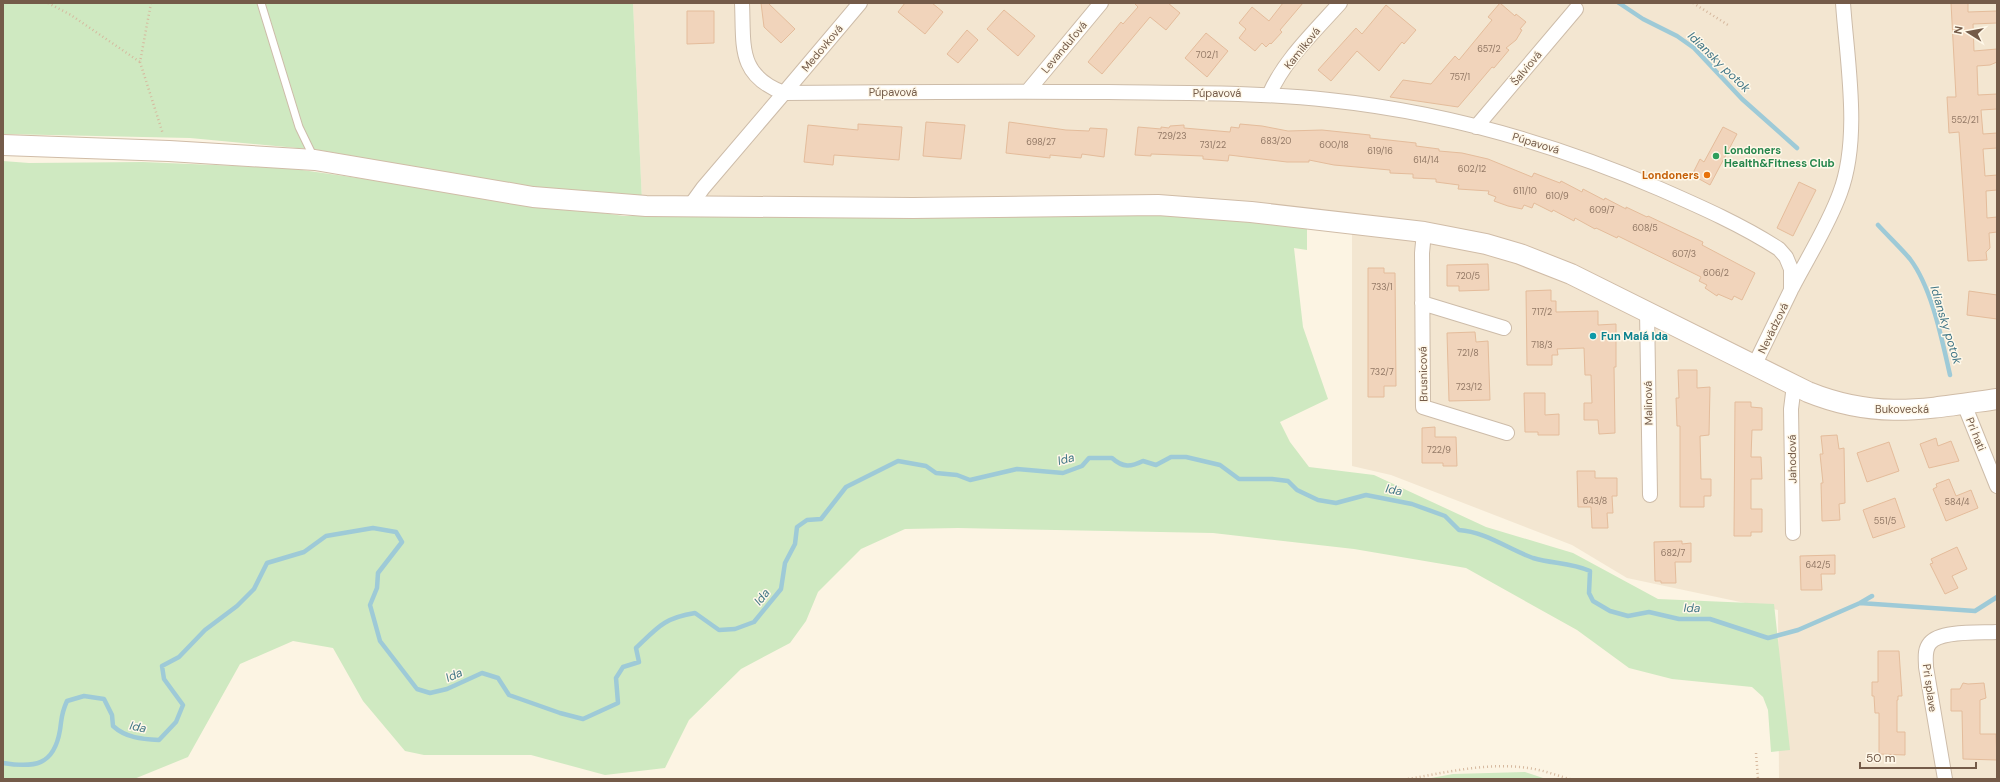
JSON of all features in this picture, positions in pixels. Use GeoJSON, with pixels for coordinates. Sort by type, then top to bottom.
{"type":"FeatureCollection","features":[{"type":"Feature","properties":{"kind":"street"},"geometry":{"type":"LineString","coordinates":[[690,206],[703,188],[784,93],[762,82],[748,65],[744,48],[742,3]]}},
{"type":"Feature","properties":{"kind":"street","name":"Medovková"},"geometry":{"type":"LineString","coordinates":[[784,93],[860,3]]}},
{"type":"Feature","properties":{"kind":"street","name":"Levanduľová"},"geometry":{"type":"LineString","coordinates":[[1027,92],[1101,3]]}},
{"type":"Feature","properties":{"kind":"street","name":"Kamilková"},"geometry":{"type":"LineString","coordinates":[[1269,95],[1275,82],[1291,60],[1340,3]]}},
{"type":"Feature","properties":{"kind":"street","name":"Nevädzová"},"geometry":{"type":"LineString","coordinates":[[1754,366],[1840,193],[1845,176],[1850,148],[1851,110],[1842,3]]}},
{"type":"Feature","properties":{"kind":"street","name":"Šalviová"},"geometry":{"type":"LineString","coordinates":[[1476,127],[1576,9]]}},
{"type":"Feature","properties":{"kind":"street","name":"Púpavová"},"geometry":{"type":"LineString","coordinates":[[784,93],[1027,92],[1269,95],[1331,100],[1372,106],[1415,113],[1507,134],[1560,150],[1633,178],[1710,212],[1771,244]]}},
{"type":"Feature","properties":{"kind":"street","name":"Bukovecká"},"geometry":{"type":"LineString","coordinates":[[3,145],[169,151],[315,160],[533,197],[646,206],[913,208],[1158,205],[1251,212],[1424,232],[1486,244],[1520,254],[1571,274],[1801,389],[1841,404],[1893,411],[1932,409],[1997,399]]}},
{"type":"Feature","properties":{"kind":"street","name":"Brusnicová"},"geometry":{"type":"LineString","coordinates":[[1424,232],[1422,253],[1423,407],[1507,433]]}},
{"type":"Feature","properties":{"kind":"street","name":"Nevädzová"},"geometry":{"type":"LineString","coordinates":[[1771,244],[1780,249],[1788,263],[1791,274],[1791,290]]}},
{"type":"Feature","properties":{"kind":"street"},"geometry":{"type":"LineString","coordinates":[[1422,302],[1504,328]]}},
{"type":"Feature","properties":{"kind":"street","name":"Malinová"},"geometry":{"type":"LineString","coordinates":[[1647,311],[1650,495]]}},
{"type":"Feature","properties":{"kind":"street","name":"Jahodová"},"geometry":{"type":"LineString","coordinates":[[1793,533],[1791,409],[1801,389]]}},
{"type":"Feature","properties":{"kind":"street","name":"Pri hati"},"geometry":{"type":"LineString","coordinates":[[1964,404],[1997,486]]}},
{"type":"Feature","properties":{"kind":"street","name":"Pri splave"},"geometry":{"type":"LineString","coordinates":[[1945,779],[1926,667],[1926,651],[1930,642],[1946,634],[1997,632]]}},
{"type":"Feature","properties":{"kind":"lane"},"geometry":{"type":"LineString","coordinates":[[261,3],[299,127],[315,160]]}},
{"type":"Feature","properties":{"kind":"path"},"geometry":{"type":"LineString","coordinates":[[48,3],[71,15],[140,62]]}},
{"type":"Feature","properties":{"kind":"path"},"geometry":{"type":"LineString","coordinates":[[151,3],[140,62],[169,151]]}},
{"type":"Feature","properties":{"kind":"path"},"geometry":{"type":"LineString","coordinates":[[1693,3],[1728,25]]}},
{"type":"Feature","properties":{"kind":"path"},"geometry":{"type":"LineString","coordinates":[[1756,753],[1758,779]]}},
{"type":"Feature","properties":{"kind":"path"},"geometry":{"type":"LineString","coordinates":[[1408,779],[1465,769],[1502,767],[1534,768],[1570,779]]}},
{"type":"Feature","properties":{"kind":"shaded area"},"geometry":{"type":"Polygon","coordinates":[[[633,3],[1997,3],[1997,779],[1779,779],[1778,610],[1627,578],[1572,545],[1391,475],[1352,466],[1352,222],[642,202],[633,3]]]}},
{"type":"Feature","properties":{"kind":"green space"},"geometry":{"type":"Polygon","coordinates":[[[3,3],[633,3],[642,202],[533,188],[319,150],[190,138],[3,134],[3,3]]]}},
{"type":"Feature","properties":{"kind":"green space"},"geometry":{"type":"Polygon","coordinates":[[[3,161],[29,163],[143,162],[288,168],[624,216],[1141,213],[1307,226],[1307,250],[1294,248],[1303,327],[1328,399],[1280,422],[1290,442],[1309,467],[1374,475],[1486,527],[1573,553],[1658,599],[1774,604],[1790,750],[1771,752],[1768,710],[1763,697],[1752,687],[1672,679],[1629,668],[1577,630],[1466,568],[1354,549],[1213,533],[958,528],[905,529],[861,549],[818,592],[806,621],[790,643],[741,669],[689,720],[665,768],[605,775],[531,755],[424,755],[405,751],[363,701],[333,648],[293,641],[240,664],[188,757],[134,779],[3,779],[3,161]]]}},
{"type":"Feature","properties":{"kind":"green space"},"geometry":{"type":"Polygon","coordinates":[[[1525,772],[1546,779],[1426,779],[1453,774],[1525,772]]]}},
{"type":"Feature","properties":{"kind":"building"},"geometry":{"type":"Polygon","coordinates":[[[761,3],[768,3],[795,29],[781,43],[764,27],[761,3]]]}},
{"type":"Feature","properties":{"kind":"building"},"geometry":{"type":"Polygon","coordinates":[[[905,3],[932,3],[943,12],[925,34],[898,12],[905,3]]]}},
{"type":"Feature","properties":{"kind":"building"},"geometry":{"type":"Polygon","coordinates":[[[1134,3],[1168,3],[1180,13],[1166,30],[1150,17],[1102,74],[1088,62],[1121,22],[1123,24],[1138,7],[1134,3]]]}},
{"type":"Feature","properties":{"kind":"building"},"geometry":{"type":"Polygon","coordinates":[[[1283,3],[1303,3],[1280,30],[1282,32],[1271,44],[1270,43],[1266,47],[1262,43],[1255,51],[1239,38],[1246,29],[1239,23],[1252,7],[1269,21],[1283,3]]]}},
{"type":"Feature","properties":{"kind":"building"},"geometry":{"type":"Polygon","coordinates":[[[1500,3],[1515,16],[1516,14],[1526,22],[1520,29],[1522,30],[1516,40],[1506,48],[1509,50],[1494,68],[1492,67],[1458,107],[1390,97],[1403,80],[1431,84],[1455,56],[1459,60],[1492,20],[1488,17],[1500,3]]]}},
{"type":"Feature","properties":{"kind":"building"},"geometry":{"type":"Polygon","coordinates":[[[1951,3],[1968,3],[1968,12],[1997,11],[1997,23],[1973,24],[1974,51],[1997,49],[1997,62],[1990,65],[1977,66],[1978,95],[1997,94],[1997,109],[1981,110],[1983,134],[1997,133],[1997,148],[1983,149],[1985,176],[1997,175],[1997,190],[1986,191],[1987,218],[1997,217],[1997,232],[1989,233],[1990,248],[1986,252],[1987,260],[1968,261],[1959,132],[1949,133],[1947,97],[1956,97],[1951,3]]]}},
{"type":"Feature","properties":{"kind":"building"},"geometry":{"type":"Polygon","coordinates":[[[1386,5],[1416,30],[1404,44],[1402,42],[1379,71],[1357,51],[1331,81],[1318,70],[1356,28],[1362,34],[1386,5]]]}},
{"type":"Feature","properties":{"kind":"building"},"geometry":{"type":"Polygon","coordinates":[[[1004,10],[1035,36],[1018,56],[987,29],[1004,10]]]}},
{"type":"Feature","properties":{"kind":"building"},"geometry":{"type":"Polygon","coordinates":[[[687,11],[714,11],[714,43],[687,44],[687,11]]]}},
{"type":"Feature","properties":{"kind":"building"},"geometry":{"type":"Polygon","coordinates":[[[967,30],[978,40],[958,63],[947,54],[967,30]]]}},
{"type":"Feature","properties":{"kind":"building"},"geometry":{"type":"Polygon","coordinates":[[[1206,33],[1228,51],[1207,77],[1185,58],[1206,33]]]}},
{"type":"Feature","properties":{"kind":"building"},"geometry":{"type":"Polygon","coordinates":[[[926,122],[965,125],[961,159],[923,156],[926,122]]]}},
{"type":"Feature","properties":{"kind":"building"},"geometry":{"type":"Polygon","coordinates":[[[1009,122],[1066,130],[1089,131],[1090,128],[1107,129],[1104,157],[1082,154],[1081,158],[1050,155],[1050,158],[1006,153],[1009,122]]]}},
{"type":"Feature","properties":{"kind":"building"},"geometry":{"type":"Polygon","coordinates":[[[858,124],[902,127],[899,160],[834,155],[833,165],[804,162],[808,125],[858,130],[858,124]]]}},
{"type":"Feature","properties":{"kind":"building"},"geometry":{"type":"Polygon","coordinates":[[[1240,124],[1288,131],[1322,130],[1370,135],[1370,138],[1416,143],[1416,146],[1439,149],[1439,151],[1462,153],[1488,159],[1532,177],[1534,173],[1560,183],[1561,181],[1582,192],[1583,189],[1604,200],[1605,198],[1626,209],[1626,207],[1647,217],[1648,216],[1703,242],[1702,245],[1755,273],[1742,300],[1734,296],[1732,300],[1718,294],[1717,296],[1705,288],[1707,285],[1699,281],[1701,277],[1618,236],[1617,238],[1596,228],[1595,229],[1575,218],[1574,221],[1553,210],[1552,212],[1534,203],[1532,208],[1524,205],[1522,209],[1508,206],[1494,201],[1496,197],[1488,194],[1489,191],[1458,189],[1459,185],[1436,182],[1436,179],[1413,178],[1413,174],[1390,173],[1390,170],[1334,165],[1309,160],[1309,162],[1287,162],[1229,155],[1228,161],[1203,159],[1203,156],[1151,154],[1151,156],[1135,155],[1138,127],[1161,129],[1161,127],[1169,128],[1170,126],[1184,125],[1184,128],[1230,132],[1231,127],[1239,128],[1240,124]]]}},
{"type":"Feature","properties":{"kind":"building"},"geometry":{"type":"Polygon","coordinates":[[[1723,127],[1737,134],[1710,185],[1692,175],[1700,159],[1704,162],[1723,127]]]}},
{"type":"Feature","properties":{"kind":"building"},"geometry":{"type":"Polygon","coordinates":[[[1799,182],[1816,190],[1793,236],[1777,228],[1799,182]]]}},
{"type":"Feature","properties":{"kind":"building"},"geometry":{"type":"Polygon","coordinates":[[[1488,264],[1489,290],[1459,291],[1459,286],[1447,286],[1447,265],[1488,264]]]}},
{"type":"Feature","properties":{"kind":"building"},"geometry":{"type":"Polygon","coordinates":[[[1368,268],[1384,268],[1384,273],[1395,273],[1396,386],[1384,386],[1384,397],[1368,397],[1368,268]]]}},
{"type":"Feature","properties":{"kind":"building"},"geometry":{"type":"Polygon","coordinates":[[[1551,290],[1551,301],[1556,301],[1556,312],[1598,311],[1598,325],[1616,324],[1616,367],[1614,367],[1615,433],[1599,434],[1598,420],[1584,420],[1584,403],[1592,403],[1591,375],[1585,375],[1584,348],[1557,349],[1558,355],[1552,355],[1552,365],[1527,365],[1526,291],[1551,290]]]}},
{"type":"Feature","properties":{"kind":"building"},"geometry":{"type":"Polygon","coordinates":[[[1969,291],[1997,295],[1997,319],[1967,315],[1969,291]]]}},
{"type":"Feature","properties":{"kind":"building"},"geometry":{"type":"Polygon","coordinates":[[[1475,332],[1476,342],[1488,341],[1490,400],[1449,401],[1447,333],[1475,332]]]}},
{"type":"Feature","properties":{"kind":"building"},"geometry":{"type":"Polygon","coordinates":[[[1678,370],[1697,370],[1697,388],[1710,387],[1709,435],[1700,436],[1701,479],[1711,479],[1711,496],[1704,496],[1704,507],[1680,507],[1680,426],[1677,426],[1676,398],[1679,398],[1678,370]]]}},
{"type":"Feature","properties":{"kind":"building"},"geometry":{"type":"Polygon","coordinates":[[[1524,393],[1545,393],[1545,415],[1559,414],[1559,435],[1538,435],[1538,432],[1525,432],[1524,393]]]}},
{"type":"Feature","properties":{"kind":"building"},"geometry":{"type":"Polygon","coordinates":[[[1735,402],[1751,402],[1751,407],[1762,408],[1762,430],[1752,430],[1751,457],[1761,457],[1762,479],[1751,479],[1751,509],[1762,509],[1762,532],[1751,532],[1751,536],[1734,536],[1735,402]]]}},
{"type":"Feature","properties":{"kind":"building"},"geometry":{"type":"Polygon","coordinates":[[[1435,427],[1435,437],[1456,437],[1457,466],[1443,466],[1443,463],[1422,463],[1422,428],[1435,427]]]}},
{"type":"Feature","properties":{"kind":"building"},"geometry":{"type":"Polygon","coordinates":[[[1837,435],[1839,449],[1844,448],[1845,503],[1839,504],[1840,520],[1822,521],[1821,483],[1823,483],[1820,454],[1823,454],[1821,436],[1837,435]]]}},
{"type":"Feature","properties":{"kind":"building"},"geometry":{"type":"Polygon","coordinates":[[[1936,438],[1938,446],[1951,441],[1959,461],[1929,468],[1920,444],[1936,438]]]}},
{"type":"Feature","properties":{"kind":"building"},"geometry":{"type":"Polygon","coordinates":[[[1889,442],[1899,471],[1867,482],[1857,453],[1889,442]]]}},
{"type":"Feature","properties":{"kind":"building"},"geometry":{"type":"Polygon","coordinates":[[[1577,471],[1595,471],[1595,478],[1617,478],[1617,496],[1612,496],[1613,513],[1607,513],[1608,528],[1592,528],[1591,507],[1578,507],[1577,471]]]}},
{"type":"Feature","properties":{"kind":"building"},"geometry":{"type":"Polygon","coordinates":[[[1949,479],[1956,496],[1971,490],[1978,508],[1946,521],[1933,489],[1937,487],[1936,484],[1949,479]]]}},
{"type":"Feature","properties":{"kind":"building"},"geometry":{"type":"Polygon","coordinates":[[[1895,498],[1905,527],[1873,538],[1863,510],[1895,498]]]}},
{"type":"Feature","properties":{"kind":"building"},"geometry":{"type":"Polygon","coordinates":[[[1682,541],[1682,544],[1691,543],[1691,562],[1675,562],[1676,583],[1661,583],[1661,581],[1655,581],[1654,542],[1682,541]]]}},
{"type":"Feature","properties":{"kind":"building"},"geometry":{"type":"Polygon","coordinates":[[[1957,547],[1967,569],[1952,576],[1958,588],[1945,594],[1930,564],[1933,563],[1931,559],[1957,547]]]}},
{"type":"Feature","properties":{"kind":"building"},"geometry":{"type":"Polygon","coordinates":[[[1835,555],[1835,574],[1821,574],[1822,590],[1801,590],[1800,556],[1835,555]]]}},
{"type":"Feature","properties":{"kind":"building"},"geometry":{"type":"Polygon","coordinates":[[[1878,651],[1899,651],[1902,696],[1898,696],[1897,700],[1897,732],[1905,732],[1905,755],[1879,754],[1879,713],[1875,713],[1874,696],[1872,696],[1872,682],[1878,682],[1878,651]]]}},
{"type":"Feature","properties":{"kind":"building"},"geometry":{"type":"Polygon","coordinates":[[[1963,683],[1984,683],[1986,698],[1980,700],[1980,734],[1996,734],[1997,760],[1963,759],[1962,711],[1951,711],[1951,689],[1960,689],[1963,683]]]}},
{"type":"Feature","properties":{"kind":"waterway","name":"Idiansky potok"},"geometry":{"type":"LineString","coordinates":[[1619,3],[1643,19],[1677,36],[1694,48],[1742,99],[1797,148]]}},
{"type":"Feature","properties":{"kind":"waterway","name":"Idiansky potok"},"geometry":{"type":"LineString","coordinates":[[1878,225],[1910,259],[1918,271],[1935,315],[1950,375]]}},
{"type":"Feature","properties":{"kind":"waterway","name":"Ida"},"geometry":{"type":"LineString","coordinates":[[3,763],[24,765],[41,762],[48,758],[57,742],[63,712],[67,701],[84,696],[104,699],[112,715],[113,726],[123,733],[140,738],[159,740],[176,722],[183,705],[164,679],[162,666],[179,657],[205,630],[237,606],[254,589],[267,563],[304,552],[326,536],[373,528],[396,532],[402,542],[378,573],[377,588],[370,605],[380,641],[417,689],[430,693],[447,689],[482,673],[498,678],[509,695],[560,713],[583,719],[618,703],[616,678],[623,667],[639,662],[636,648],[662,624],[684,615],[695,613],[719,630],[735,629],[754,622],[781,589],[785,563],[795,544],[797,527],[807,520],[821,519],[846,487],[898,461],[926,466],[936,473],[957,475],[970,480],[1017,469],[1063,473],[1082,466],[1089,458],[1112,458],[1120,464],[1127,466],[1143,461],[1156,465],[1171,457],[1186,457],[1220,465],[1239,479],[1272,479],[1288,481],[1297,490],[1318,500],[1336,503],[1366,495],[1412,504],[1445,516],[1459,530],[1469,531],[1488,537],[1533,558],[1575,566],[1590,571],[1589,593],[1593,601],[1610,611],[1628,616],[1649,612],[1679,619],[1710,619],[1768,638],[1798,630],[1860,603],[1872,596]]}},
{"type":"Feature","properties":{"kind":"waterway","name":"Ida"},"geometry":{"type":"LineString","coordinates":[[1860,603],[1975,611],[1997,597]]}},
{"type":"Feature","properties":{"kind":"place","name":"Londoners Health&Fitness Club"},"geometry":{"type":"Point","coordinates":[1716,156]}},
{"type":"Feature","properties":{"kind":"place","name":"Londoners"},"geometry":{"type":"Point","coordinates":[1707,175]}},
{"type":"Feature","properties":{"kind":"place","name":"Fun Malá Ida"},"geometry":{"type":"Point","coordinates":[1593,336]}}]}
